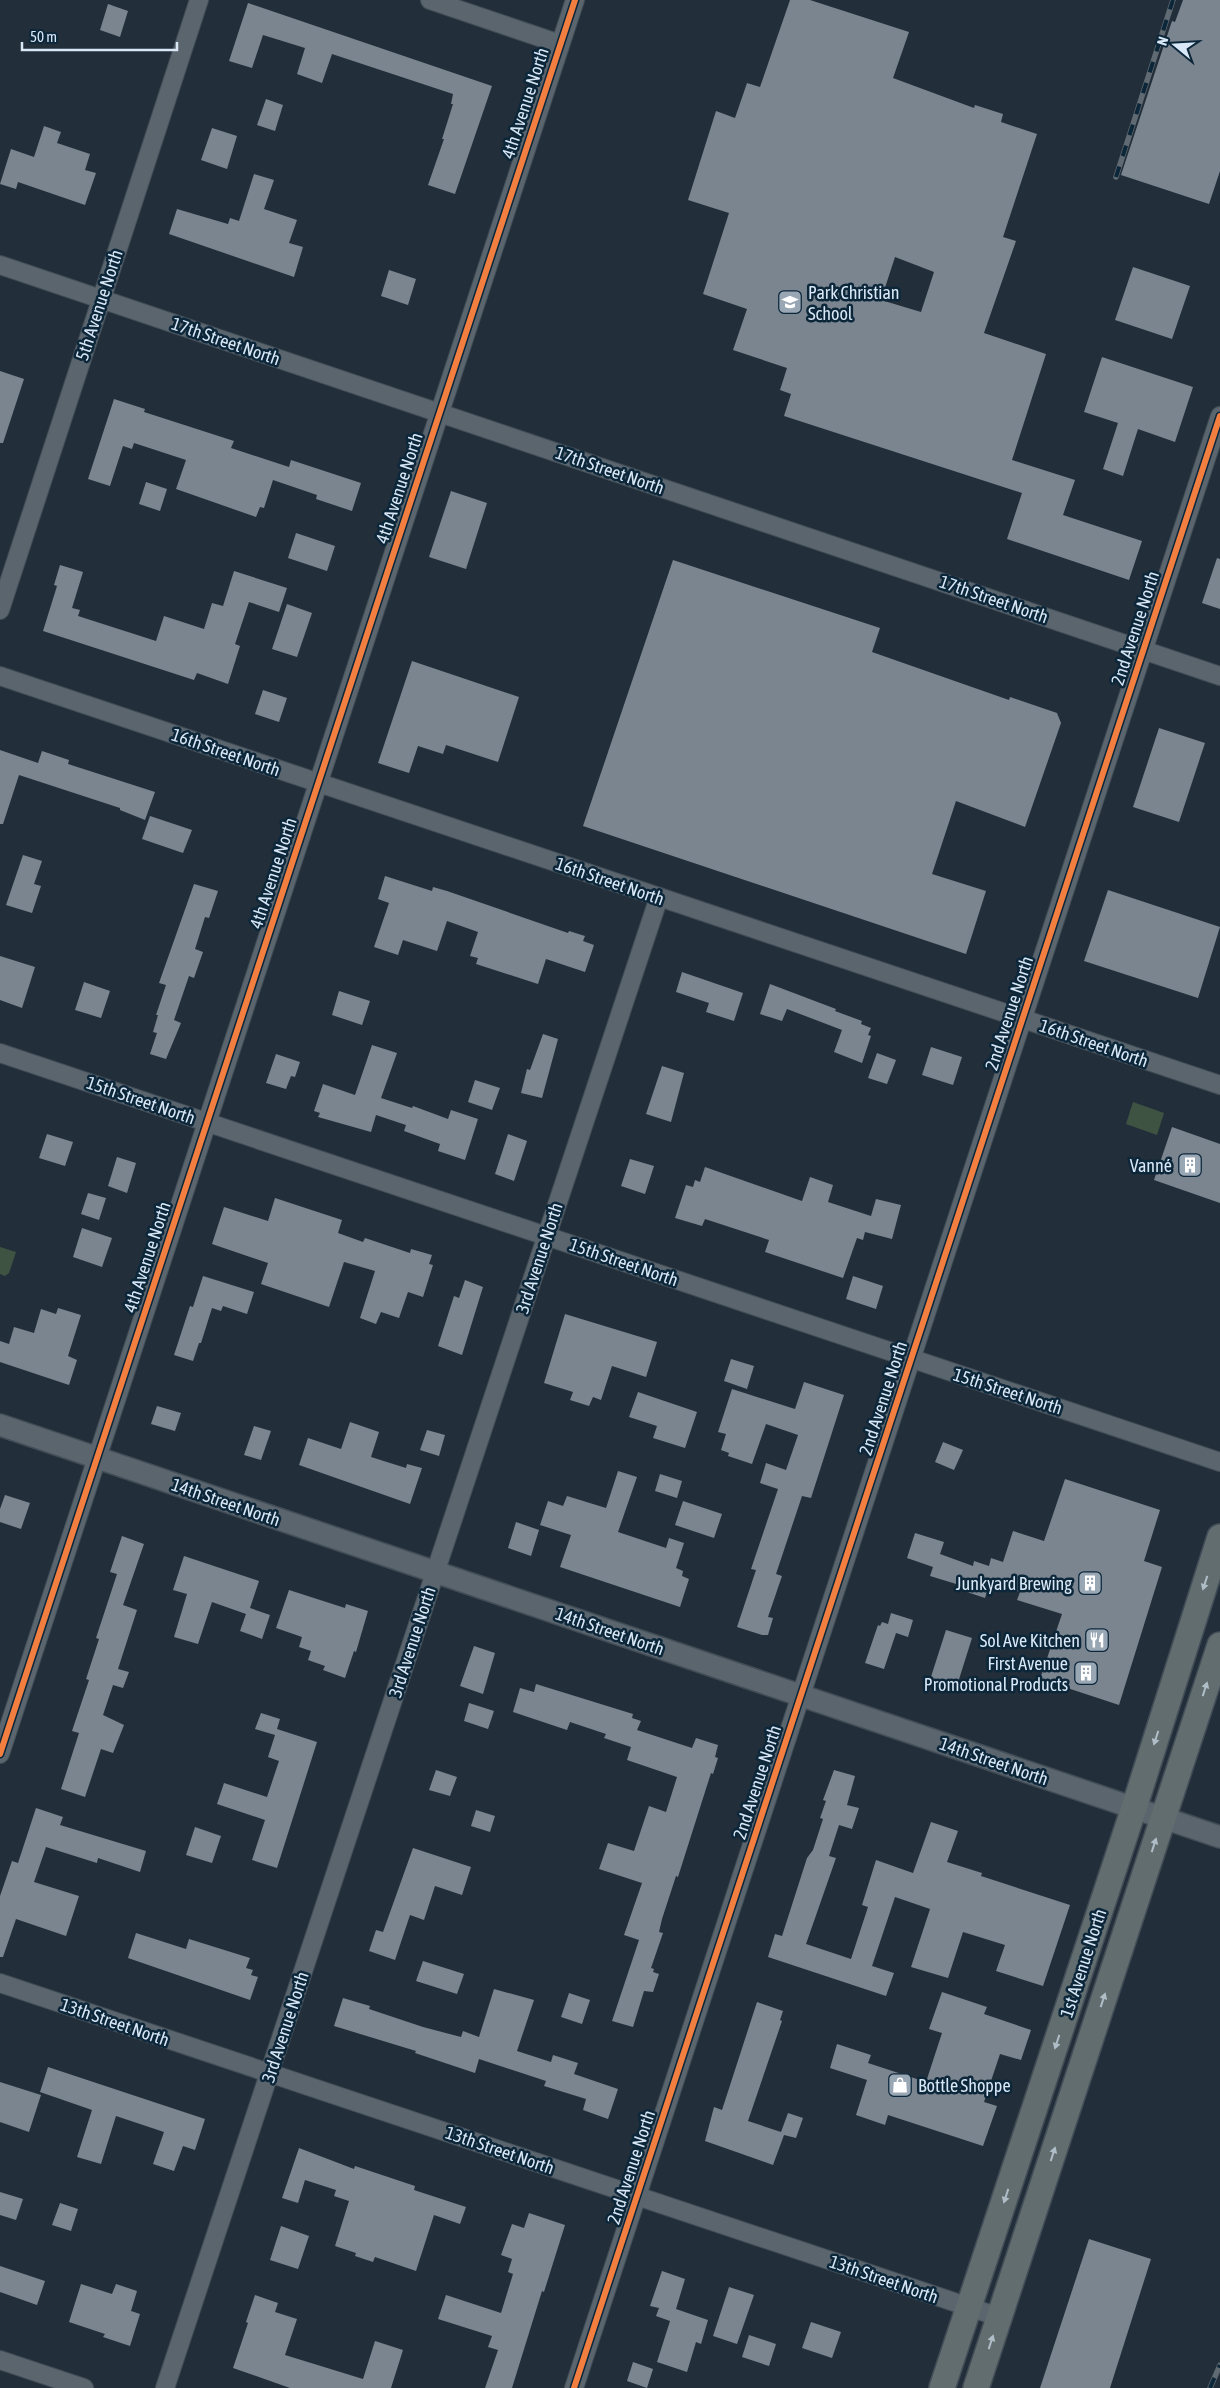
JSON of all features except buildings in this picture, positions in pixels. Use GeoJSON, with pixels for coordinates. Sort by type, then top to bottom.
{"type":"FeatureCollection","features":[{"type":"Feature","properties":{"kind":"main road","name":"1st Avenue North"},"geometry":{"type":"LineString","coordinates":[[942,2388],[1134,1808],[1220,1537]]}},
{"type":"Feature","properties":{"kind":"main road","name":"1st Avenue North"},"geometry":{"type":"LineString","coordinates":[[976,2388],[1220,1645]]}},
{"type":"Feature","properties":{"kind":"street","name":"5th Avenue North"},"geometry":{"type":"LineString","coordinates":[[0,610],[198,0]]}},
{"type":"Feature","properties":{"kind":"street"},"geometry":{"type":"LineString","coordinates":[[430,0],[560,44]]}},
{"type":"Feature","properties":{"kind":"street","name":"4th Avenue North"},"geometry":{"type":"LineString","coordinates":[[0,1754],[575,0]]}},
{"type":"Feature","properties":{"kind":"street","name":"17th Street North"},"geometry":{"type":"LineString","coordinates":[[0,265],[1220,676]]}},
{"type":"Feature","properties":{"kind":"street","name":"2nd Avenue North"},"geometry":{"type":"LineString","coordinates":[[574,2388],[1220,416]]}},
{"type":"Feature","properties":{"kind":"street","name":"16th Street North"},"geometry":{"type":"LineString","coordinates":[[0,676],[1220,1086]]}},
{"type":"Feature","properties":{"kind":"street","name":"3rd Avenue North"},"geometry":{"type":"LineString","coordinates":[[165,2388],[659,897]]}},
{"type":"Feature","properties":{"kind":"street","name":"15th Street North"},"geometry":{"type":"LineString","coordinates":[[0,1053],[1220,1462]]}},
{"type":"Feature","properties":{"kind":"street","name":"14th Street North"},"geometry":{"type":"LineString","coordinates":[[0,1425],[1220,1837]]}},
{"type":"Feature","properties":{"kind":"street","name":"13th Street North"},"geometry":{"type":"LineString","coordinates":[[0,1983],[999,2317]]}},
{"type":"Feature","properties":{"kind":"street"},"geometry":{"type":"LineString","coordinates":[[0,2360],[84,2388]]}},
{"type":"Feature","properties":{"kind":"green space"},"geometry":{"type":"Polygon","coordinates":[[[1133,1102],[1164,1113],[1157,1135],[1126,1124],[1133,1102]]]}},
{"type":"Feature","properties":{"kind":"green space"},"geometry":{"type":"Polygon","coordinates":[[[0,1247],[16,1252],[9,1273],[5,1276],[0,1274],[0,1247]]]}},
{"type":"Feature","properties":{"kind":"railway"},"geometry":{"type":"LineString","coordinates":[[1116,177],[1173,0]]}},
{"type":"Feature","properties":{"kind":"railway"},"geometry":{"type":"LineString","coordinates":[[1210,2388],[1220,2365]]}},
{"type":"Feature","properties":{"kind":"cycle path"},"geometry":{"type":"LineString","coordinates":[[0,1754],[575,0]]}},
{"type":"Feature","properties":{"kind":"cycle path"},"geometry":{"type":"LineString","coordinates":[[574,2388],[1220,416]]}},
{"type":"Feature","properties":{"kind":"place","name":"Park Christian School"},"geometry":{"type":"Point","coordinates":[790,302]}},
{"type":"Feature","properties":{"kind":"place","name":"Vanné"},"geometry":{"type":"Point","coordinates":[1190,1165]}},
{"type":"Feature","properties":{"kind":"place","name":"Junkyard Brewing"},"geometry":{"type":"Point","coordinates":[1090,1583]}},
{"type":"Feature","properties":{"kind":"place","name":"Sol Ave Kitchen"},"geometry":{"type":"Point","coordinates":[1097,1640]}},
{"type":"Feature","properties":{"kind":"place","name":"First Avenue Promotional Products"},"geometry":{"type":"Point","coordinates":[1086,1673]}},
{"type":"Feature","properties":{"kind":"place","name":"Bottle Shoppe"},"geometry":{"type":"Point","coordinates":[900,2085]}}]}
